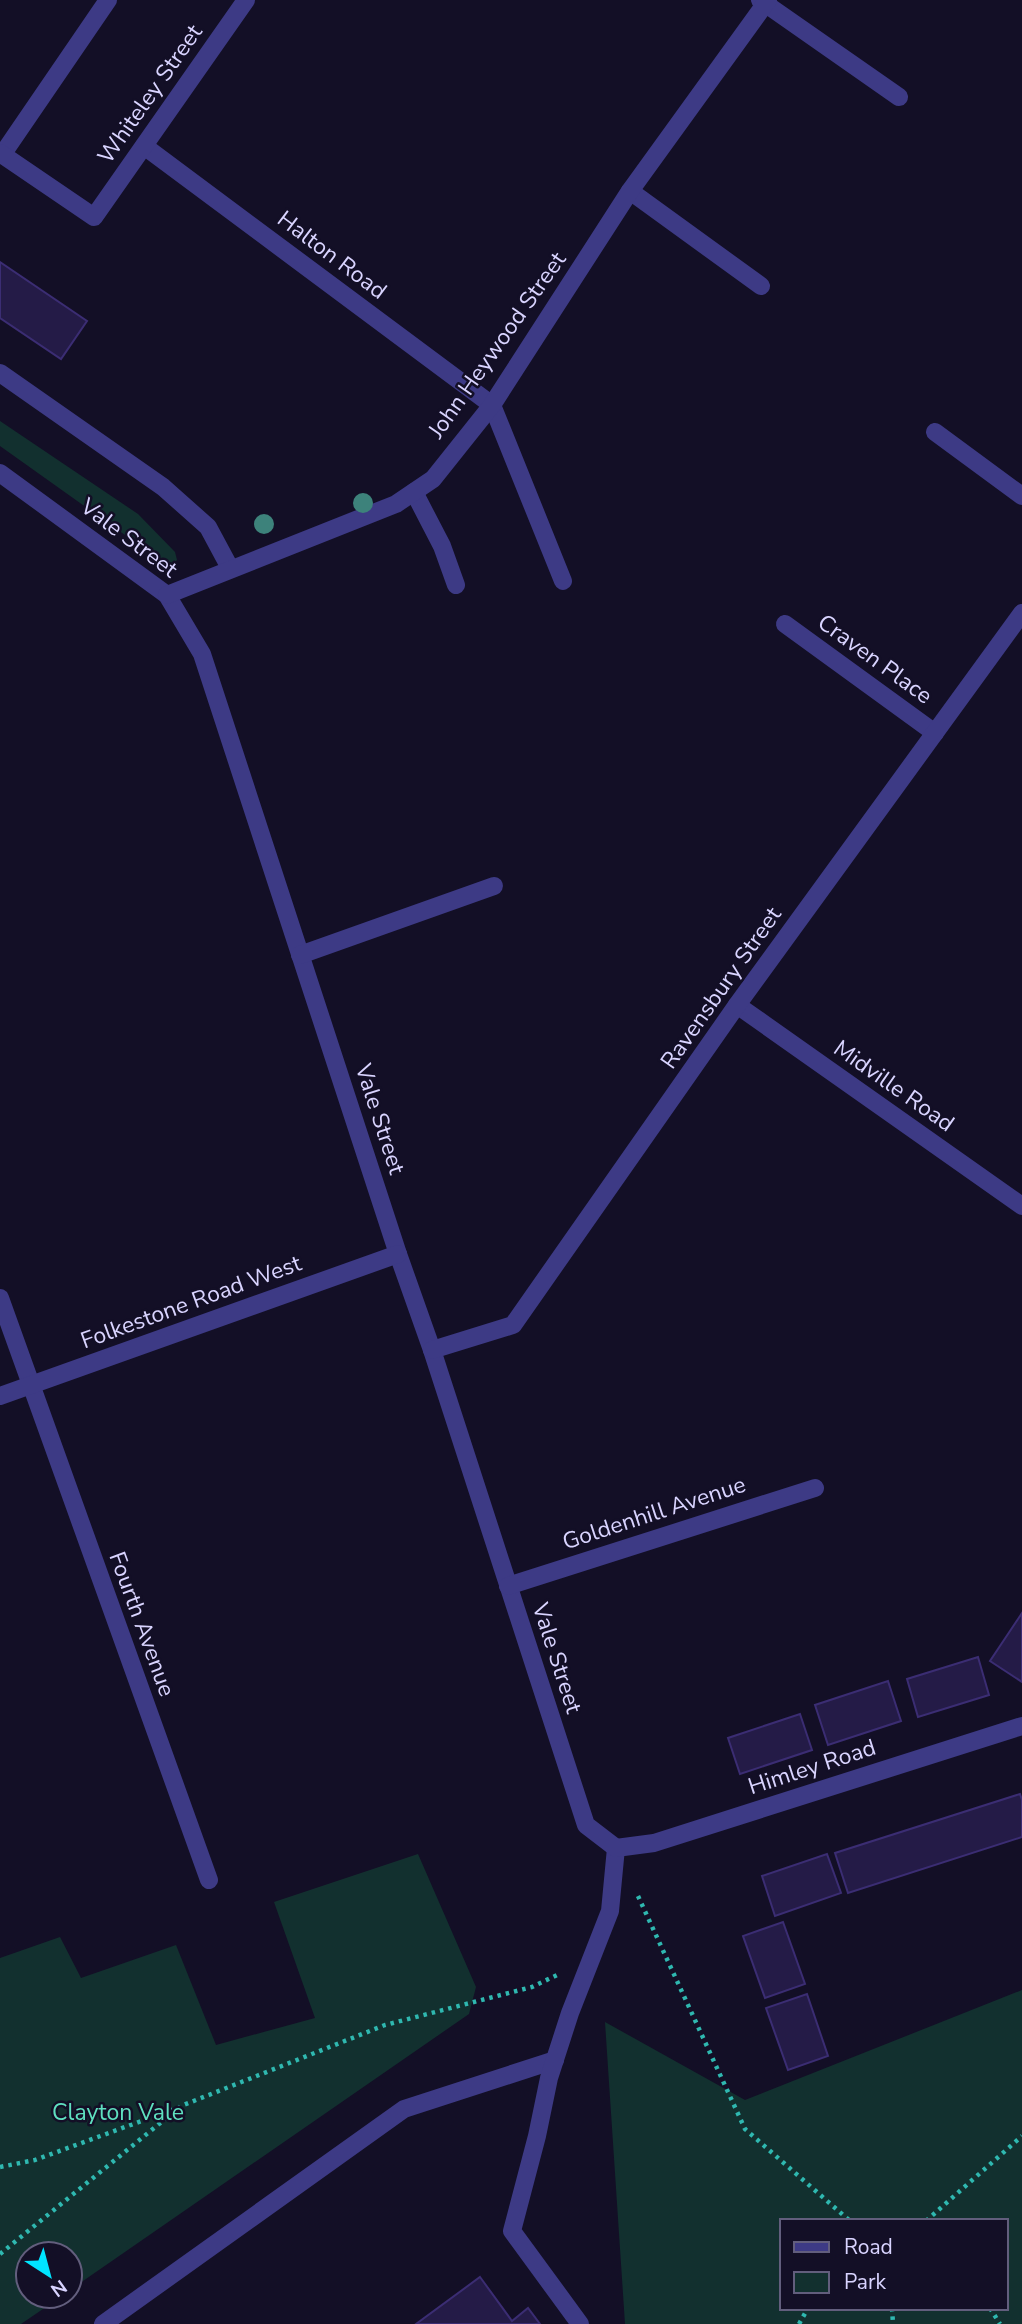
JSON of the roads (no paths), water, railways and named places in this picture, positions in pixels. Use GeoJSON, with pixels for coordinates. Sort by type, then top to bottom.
{"type":"FeatureCollection","features":[{"type":"Feature","properties":{"kind":"street"},"geometry":{"type":"LineString","coordinates":[[1,154],[108,0]]}},
{"type":"Feature","properties":{"kind":"street","name":"Whiteley Street"},"geometry":{"type":"LineString","coordinates":[[1,154],[94,217],[246,0]]}},
{"type":"Feature","properties":{"kind":"street"},"geometry":{"type":"LineString","coordinates":[[764,1],[899,97]]}},
{"type":"Feature","properties":{"kind":"street","name":"John Heywood Street"},"geometry":{"type":"LineString","coordinates":[[167,595],[396,504],[433,479],[492,405],[631,191],[764,1]]}},
{"type":"Feature","properties":{"kind":"street","name":"Halton Road"},"geometry":{"type":"LineString","coordinates":[[144,146],[492,405]]}},
{"type":"Feature","properties":{"kind":"street"},"geometry":{"type":"LineString","coordinates":[[631,191],[761,286]]}},
{"type":"Feature","properties":{"kind":"street"},"geometry":{"type":"LineString","coordinates":[[0,373],[163,487],[208,527],[230,568]]}},
{"type":"Feature","properties":{"kind":"street"},"geometry":{"type":"LineString","coordinates":[[492,405],[563,581]]}},
{"type":"Feature","properties":{"kind":"street"},"geometry":{"type":"LineString","coordinates":[[935,432],[1022,496]]}},
{"type":"Feature","properties":{"kind":"street","name":"Vale Street"},"geometry":{"type":"LineString","coordinates":[[0,473],[167,595],[202,654],[586,1825],[616,1848]]}},
{"type":"Feature","properties":{"kind":"street"},"geometry":{"type":"LineString","coordinates":[[414,492],[442,546],[456,585]]}},
{"type":"Feature","properties":{"kind":"street","name":"Ravensbury Street"},"geometry":{"type":"LineString","coordinates":[[432,1350],[513,1325],[737,1005],[1020,620]]}},
{"type":"Feature","properties":{"kind":"street","name":"Craven Place"},"geometry":{"type":"LineString","coordinates":[[785,624],[935,733]]}},
{"type":"Feature","properties":{"kind":"street"},"geometry":{"type":"LineString","coordinates":[[300,955],[494,887]]}},
{"type":"Feature","properties":{"kind":"street","name":"Midville Road"},"geometry":{"type":"LineString","coordinates":[[737,1005],[1022,1206]]}},
{"type":"Feature","properties":{"kind":"street","name":"Folkestone Road West"},"geometry":{"type":"LineString","coordinates":[[0,1396],[398,1254]]}},
{"type":"Feature","properties":{"kind":"street","name":"Fourth Avenue"},"geometry":{"type":"LineString","coordinates":[[0,1298],[209,1880]]}},
{"type":"Feature","properties":{"kind":"street","name":"Goldenhill Avenue"},"geometry":{"type":"LineString","coordinates":[[508,1586],[815,1488]]}},
{"type":"Feature","properties":{"kind":"street","name":"Himley Road"},"geometry":{"type":"LineString","coordinates":[[616,1848],[654,1843],[1022,1726]]}},
{"type":"Feature","properties":{"kind":"street"},"geometry":{"type":"LineString","coordinates":[[580,2324],[512,2231],[537,2136],[548,2078],[610,1911],[616,1848]]}},
{"type":"Feature","properties":{"kind":"street"},"geometry":{"type":"LineString","coordinates":[[103,2324],[404,2109],[555,2060]]}},
{"type":"Feature","properties":{"kind":"park label","name":"Clayton Vale"},"geometry":{"type":"Point","coordinates":[118,2112]}}]}
